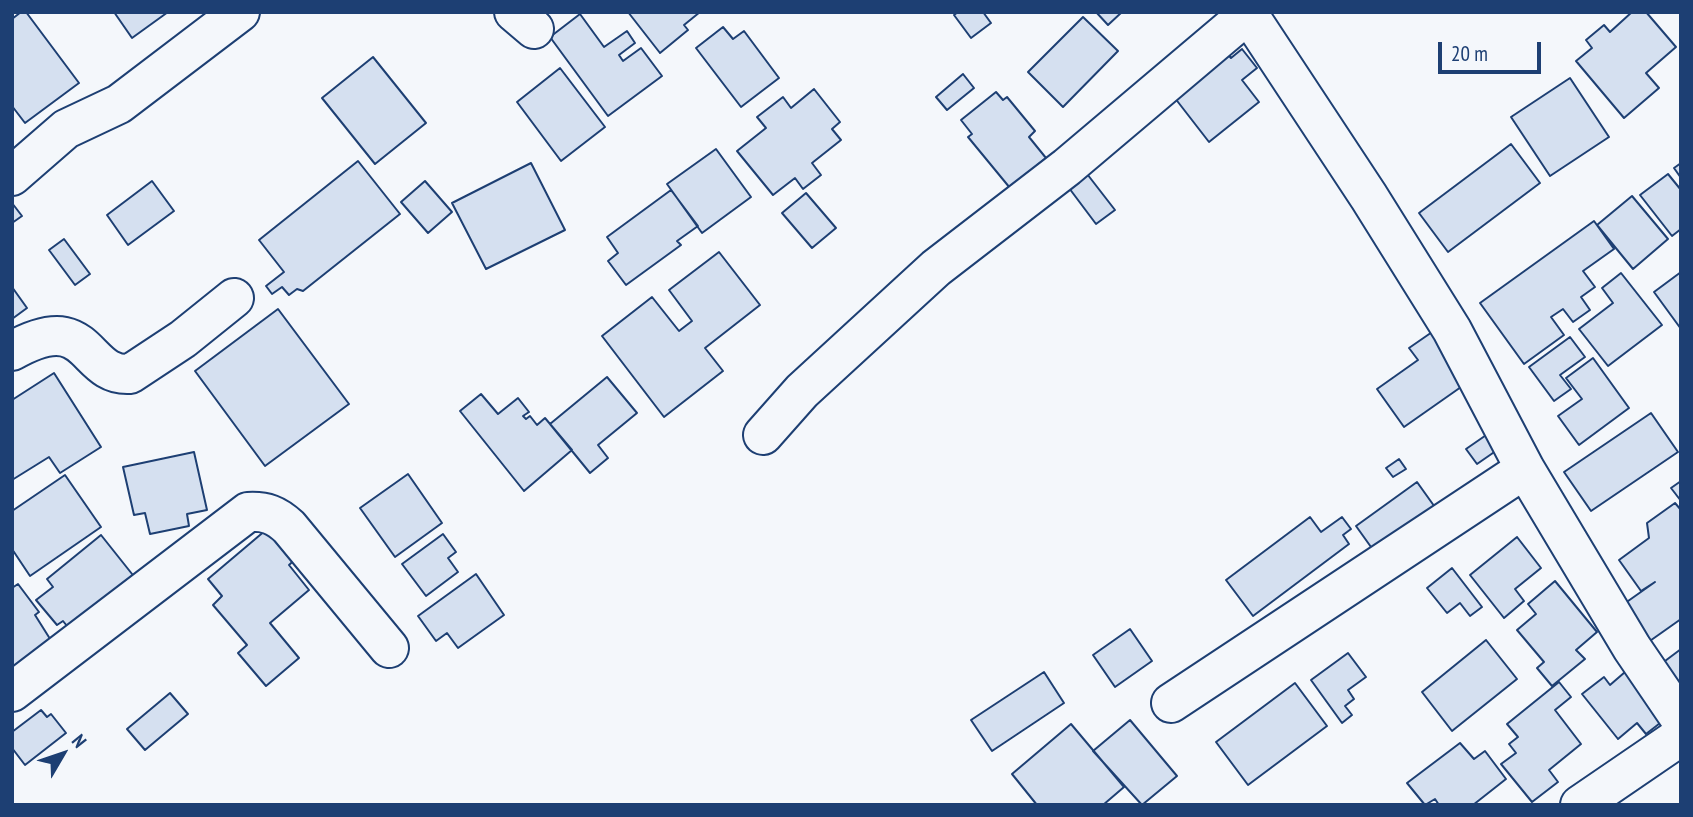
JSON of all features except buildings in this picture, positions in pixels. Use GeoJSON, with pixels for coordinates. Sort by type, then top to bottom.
{"type":"FeatureCollection","features":[{"type":"Feature","properties":{"kind":"street"},"geometry":{"type":"LineString","coordinates":[[12,176],[66,129],[119,104],[240,12]]}},
{"type":"Feature","properties":{"kind":"street"},"geometry":{"type":"LineString","coordinates":[[763,435],[802,391],[936,268],[1067,167],[1248,13],[1452,330],[1525,469],[1632,648],[1681,720]]}},
{"type":"Feature","properties":{"kind":"street"},"geometry":{"type":"LineString","coordinates":[[12,351],[38,337],[62,335],[89,351],[112,370],[130,374],[183,339],[234,298]]}},
{"type":"Feature","properties":{"kind":"street"},"geometry":{"type":"LineString","coordinates":[[1171,703],[1525,469]]}},
{"type":"Feature","properties":{"kind":"street"},"geometry":{"type":"LineString","coordinates":[[12,692],[235,519],[248,512],[271,514],[289,527],[389,648]]}},
{"type":"Feature","properties":{"kind":"street"},"geometry":{"type":"LineString","coordinates":[[1580,805],[1681,736]]}}]}
